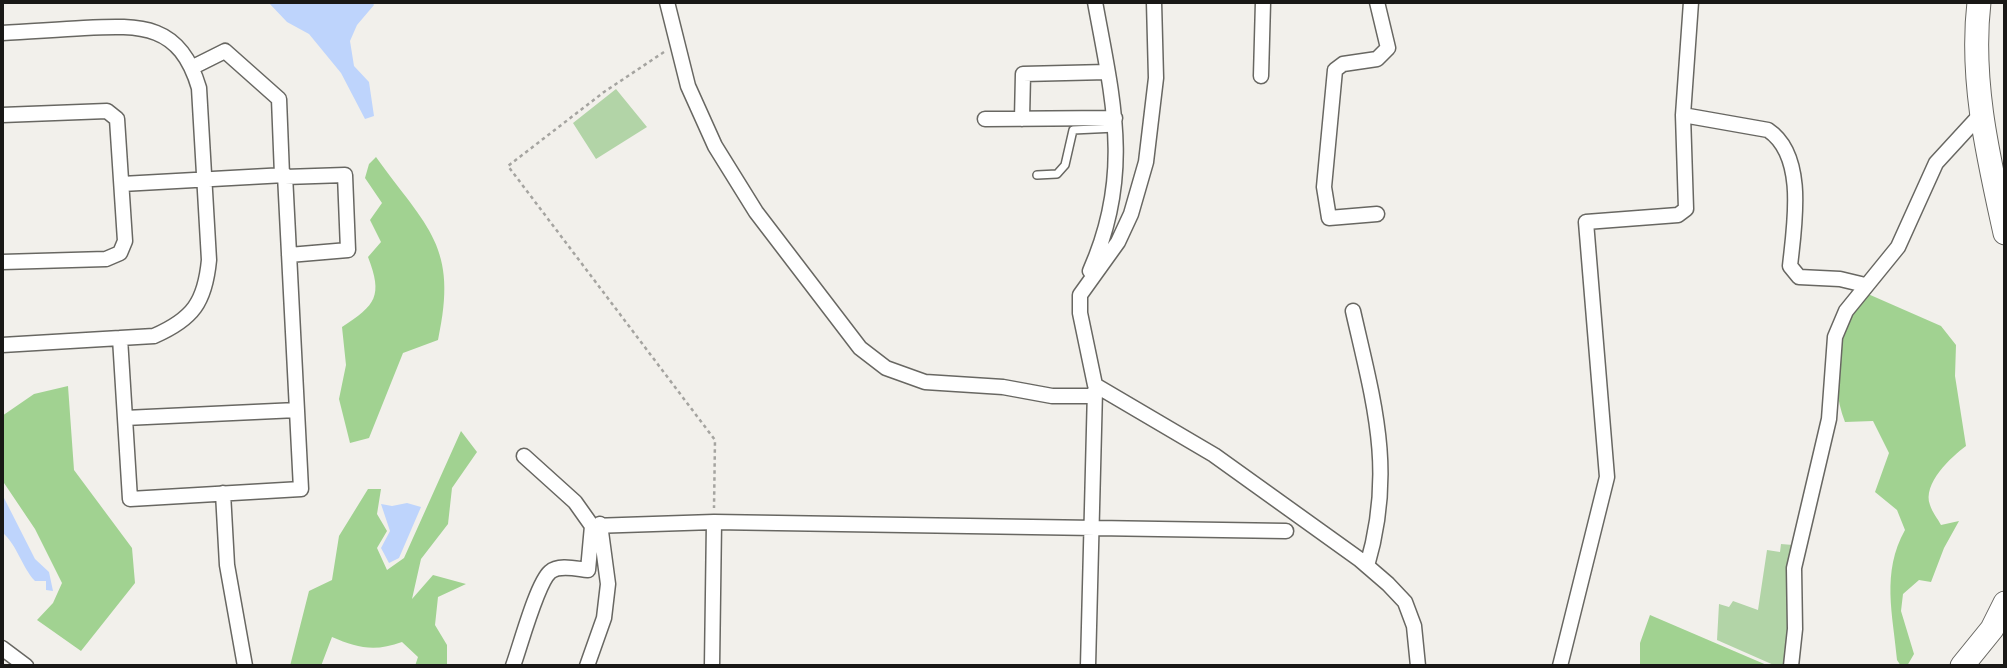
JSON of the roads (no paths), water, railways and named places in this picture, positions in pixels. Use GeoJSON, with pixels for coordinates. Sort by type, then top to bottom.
{"type":"FeatureCollection","features":[{"type":"Feature","properties":{"kind":"main road"},"geometry":{"type":"LineString","coordinates":[[1979,2],[1975,37],[1981,114],[2005,233]]}},
{"type":"Feature","properties":{"kind":"main road"},"geometry":{"type":"LineString","coordinates":[[1962,666],[1992,629],[2005,603]]}},
{"type":"Feature","properties":{"kind":"street"},"geometry":{"type":"LineString","coordinates":[[667,2],[680,43],[688,86],[722,158],[756,212],[860,348],[886,368],[925,383],[1003,387],[1052,396],[1095,391],[1214,455],[1367,566],[1405,602],[1414,626],[1418,666]]}},
{"type":"Feature","properties":{"kind":"street"},"geometry":{"type":"LineString","coordinates":[[1088,666],[1095,391],[1080,313],[1080,295],[1109,226],[1116,123],[1095,2]]}},
{"type":"Feature","properties":{"kind":"street"},"geometry":{"type":"LineString","coordinates":[[1080,295],[1118,242],[1131,214],[1146,162],[1156,78],[1154,2]]}},
{"type":"Feature","properties":{"kind":"street"},"geometry":{"type":"LineString","coordinates":[[1261,76],[1263,2]]}},
{"type":"Feature","properties":{"kind":"street"},"geometry":{"type":"LineString","coordinates":[[1377,2],[1388,47],[1377,60],[1343,64],[1335,70],[1324,187],[1329,218],[1377,214]]}},
{"type":"Feature","properties":{"kind":"street"},"geometry":{"type":"LineString","coordinates":[[1560,666],[1607,477],[1586,222],[1678,215],[1686,209],[1683,115],[1691,2]]}},
{"type":"Feature","properties":{"kind":"street"},"geometry":{"type":"LineString","coordinates":[[2,33],[133,26],[158,33],[176,44],[193,67],[199,88],[209,260],[206,288],[193,310],[175,327],[153,336],[2,345]]}},
{"type":"Feature","properties":{"kind":"street"},"geometry":{"type":"LineString","coordinates":[[120,338],[130,499],[300,489],[279,99],[225,51],[193,67]]}},
{"type":"Feature","properties":{"kind":"street"},"geometry":{"type":"LineString","coordinates":[[1022,118],[1023,74],[1107,72]]}},
{"type":"Feature","properties":{"kind":"street"},"geometry":{"type":"LineString","coordinates":[[2,115],[107,111],[117,118],[125,241],[120,253],[106,259],[2,262]]}},
{"type":"Feature","properties":{"kind":"street"},"geometry":{"type":"LineString","coordinates":[[1791,666],[1795,629],[1794,568],[1829,419],[1835,337],[1846,311],[1898,247],[1936,163],[1981,114]]}},
{"type":"Feature","properties":{"kind":"street"},"geometry":{"type":"LineString","coordinates":[[1683,115],[1768,130],[1776,135],[1796,180],[1790,266],[1799,277],[1840,279],[1865,285]]}},
{"type":"Feature","properties":{"kind":"street"},"geometry":{"type":"LineString","coordinates":[[985,119],[1022,118],[1116,123]]}},
{"type":"Feature","properties":{"kind":"street"},"geometry":{"type":"LineString","coordinates":[[122,184],[204,178],[345,175],[348,250],[289,255]]}},
{"type":"Feature","properties":{"kind":"street"},"geometry":{"type":"LineString","coordinates":[[1353,311],[1381,442],[1376,534],[1367,566]]}},
{"type":"Feature","properties":{"kind":"street"},"geometry":{"type":"LineString","coordinates":[[125,418],[297,410]]}},
{"type":"Feature","properties":{"kind":"street"},"geometry":{"type":"LineString","coordinates":[[524,456],[596,525],[608,584],[604,618],[587,666]]}},
{"type":"Feature","properties":{"kind":"street"},"geometry":{"type":"LineString","coordinates":[[223,494],[227,565],[245,666]]}},
{"type":"Feature","properties":{"kind":"street"},"geometry":{"type":"LineString","coordinates":[[712,666],[713,522]]}},
{"type":"Feature","properties":{"kind":"street"},"geometry":{"type":"LineString","coordinates":[[596,525],[713,522],[1286,531]]}},
{"type":"Feature","properties":{"kind":"street"},"geometry":{"type":"LineString","coordinates":[[513,666],[541,585],[550,571],[561,568],[588,570],[596,525]]}},
{"type":"Feature","properties":{"kind":"street"},"geometry":{"type":"LineString","coordinates":[[2,648],[26,666]]}},
{"type":"Feature","properties":{"kind":"lane"},"geometry":{"type":"LineString","coordinates":[[1037,175],[1057,174],[1065,165],[1073,130],[1116,123]]}},
{"type":"Feature","properties":{"kind":"water"},"geometry":{"type":"Polygon","coordinates":[[[268,2],[372,2],[374,5],[357,25],[350,41],[354,66],[369,82],[374,116],[365,119],[341,73],[309,34],[287,22],[268,2]]]}},
{"type":"Feature","properties":{"kind":"water"},"geometry":{"type":"Polygon","coordinates":[[[2,494],[35,559],[49,572],[53,591],[46,590],[46,581],[35,581],[12,543],[2,532],[2,494]]]}},
{"type":"Feature","properties":{"kind":"water"},"geometry":{"type":"Polygon","coordinates":[[[407,503],[421,507],[399,558],[389,563],[381,548],[390,531],[381,504],[392,506],[407,503]]]}}]}
